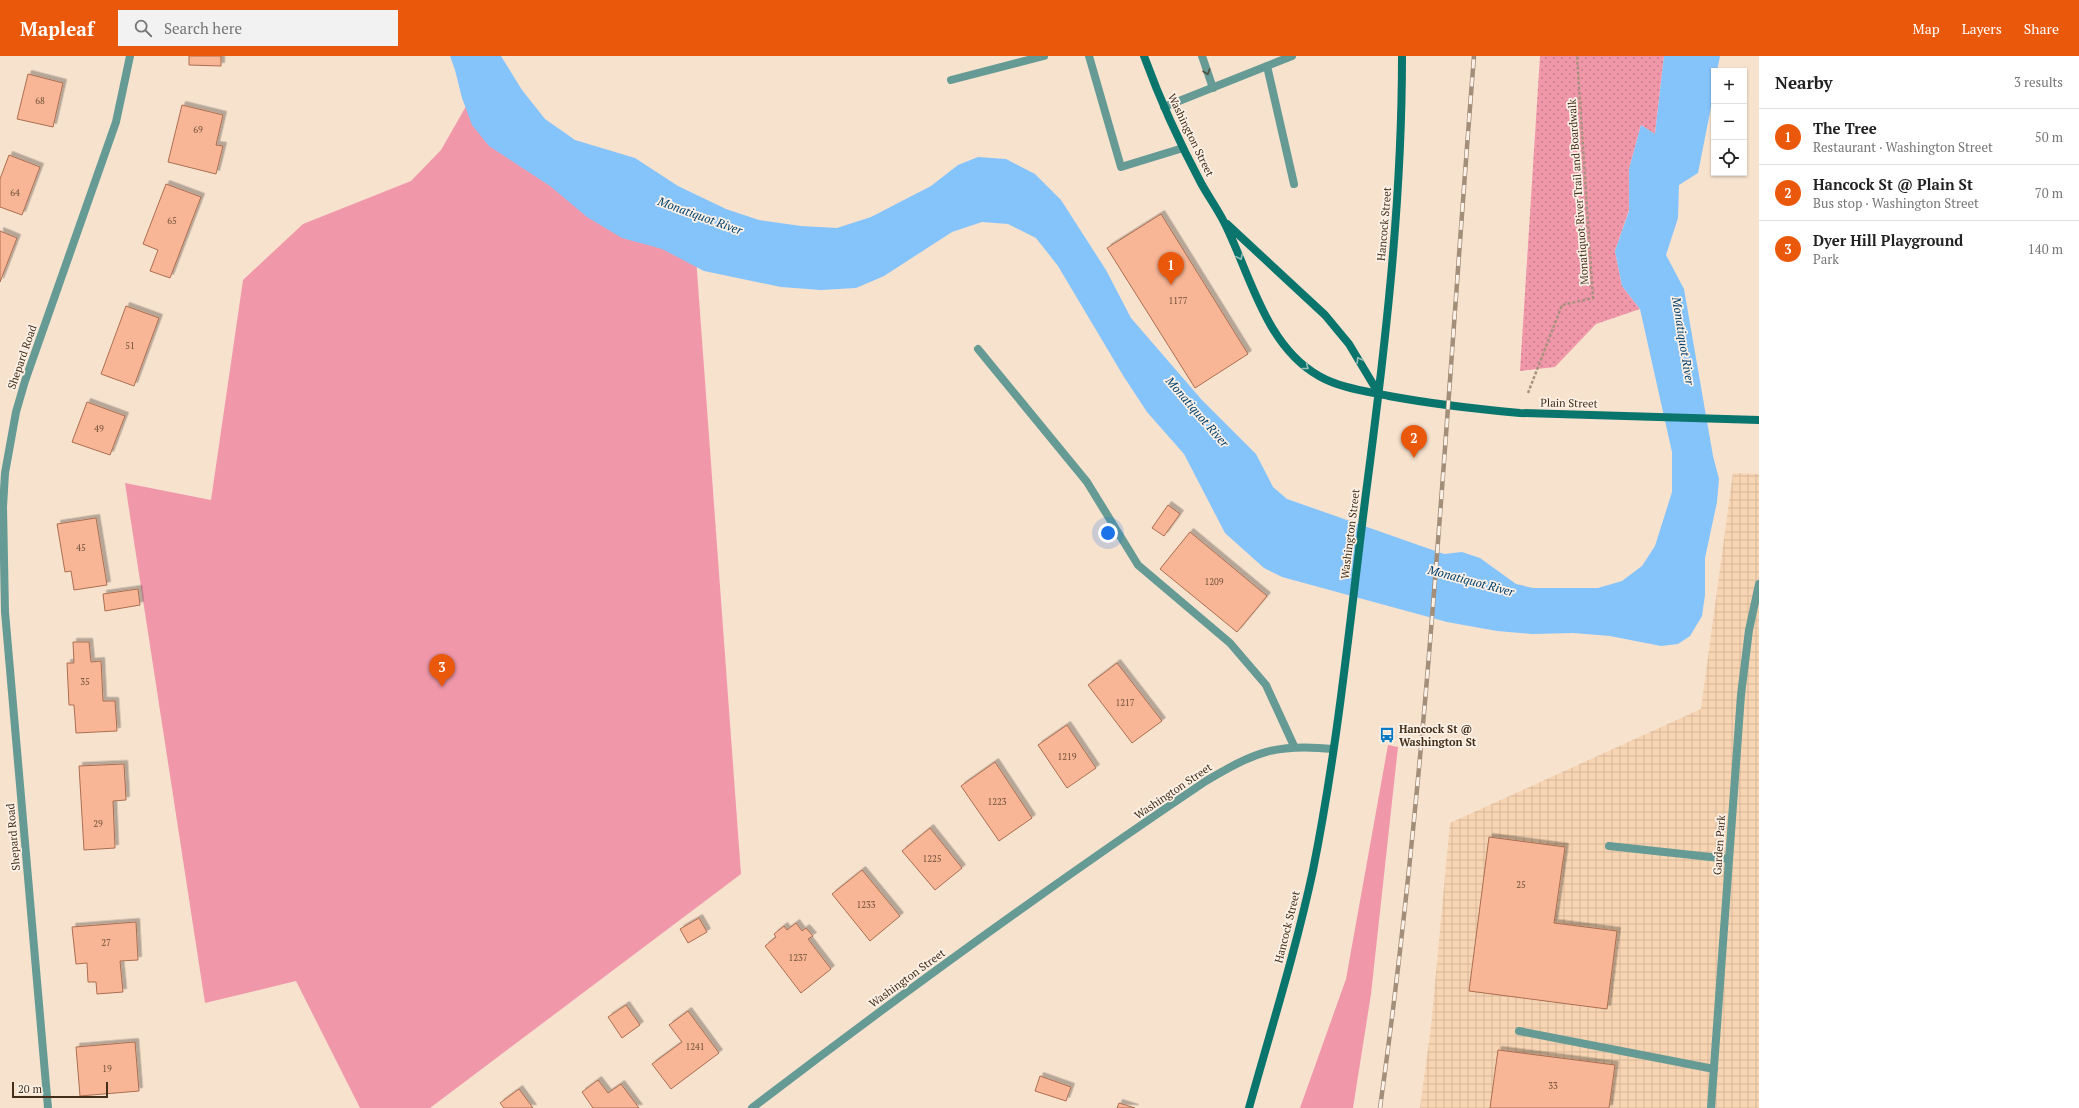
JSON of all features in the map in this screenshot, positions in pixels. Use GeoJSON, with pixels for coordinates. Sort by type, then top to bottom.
{"type":"FeatureCollection","features":[{"type":"Feature","properties":{"kind":"main road","name":"Washington Street"},"geometry":{"type":"LineString","coordinates":[[1144,56],[1164,107],[1183,148],[1224,221],[1271,326],[1286,347],[1302,364],[1318,376],[1337,384],[1379,394]]}},
{"type":"Feature","properties":{"kind":"main road","name":"Hancock Street"},"geometry":{"type":"LineString","coordinates":[[1379,394],[1399,186],[1402,139],[1402,56]]}},
{"type":"Feature","properties":{"kind":"main road","name":"Washington Street"},"geometry":{"type":"LineString","coordinates":[[1224,221],[1325,315],[1349,344],[1379,394],[1333,749]]}},
{"type":"Feature","properties":{"kind":"main road","name":"Plain Street"},"geometry":{"type":"LineString","coordinates":[[1379,394],[1448,406],[1520,413],[1759,420]]}},
{"type":"Feature","properties":{"kind":"main road","name":"Hancock Street"},"geometry":{"type":"LineString","coordinates":[[1249,1108],[1309,886],[1321,828],[1333,749]]}},
{"type":"Feature","properties":{"kind":"street","name":"Shepard Road"},"geometry":{"type":"LineString","coordinates":[[48,1108],[5,612],[2,542],[5,474],[10,440],[25,381],[116,122],[130,56]]}},
{"type":"Feature","properties":{"kind":"street"},"geometry":{"type":"LineString","coordinates":[[951,80],[1044,56]]}},
{"type":"Feature","properties":{"kind":"street"},"geometry":{"type":"LineString","coordinates":[[1088,56],[1121,167],[1183,148]]}},
{"type":"Feature","properties":{"kind":"street"},"geometry":{"type":"LineString","coordinates":[[1202,56],[1213,88]]}},
{"type":"Feature","properties":{"kind":"street"},"geometry":{"type":"LineString","coordinates":[[1164,107],[1292,56]]}},
{"type":"Feature","properties":{"kind":"street"},"geometry":{"type":"LineString","coordinates":[[1267,66],[1294,184]]}},
{"type":"Feature","properties":{"kind":"street"},"geometry":{"type":"LineString","coordinates":[[978,349],[1087,482],[1138,565],[1230,643],[1266,685],[1294,746]]}},
{"type":"Feature","properties":{"kind":"street","name":"Garden Park"},"geometry":{"type":"LineString","coordinates":[[1711,1108],[1745,662],[1759,584]]}},
{"type":"Feature","properties":{"kind":"street","name":"Washington Street"},"geometry":{"type":"LineString","coordinates":[[752,1108],[847,1035],[950,960],[1206,780],[1249,757],[1271,749],[1294,746],[1333,749]]}},
{"type":"Feature","properties":{"kind":"street"},"geometry":{"type":"LineString","coordinates":[[1609,846],[1729,859]]}},
{"type":"Feature","properties":{"kind":"street"},"geometry":{"type":"LineString","coordinates":[[1519,1031],[1714,1069]]}},
{"type":"Feature","properties":{"kind":"path","name":"Monatiquot River Trail and Boardwalk"},"geometry":{"type":"LineString","coordinates":[[1520,413],[1562,304],[1593,298],[1577,56]]}},
{"type":"Feature","properties":{"kind":"shaded area"},"geometry":{"type":"Polygon","coordinates":[[[1540,56],[1664,56],[1655,134],[1641,125],[1629,169],[1629,210],[1615,251],[1622,286],[1640,309],[1596,324],[1555,367],[1520,371],[1540,56]]]}},
{"type":"Feature","properties":{"kind":"shaded area"},"geometry":{"type":"Polygon","coordinates":[[[477,87],[695,244],[741,874],[430,1108],[360,1108],[296,981],[205,1003],[125,483],[211,500],[243,280],[303,224],[411,181],[441,150],[477,87]]]}},
{"type":"Feature","properties":{"kind":"shaded area"},"geometry":{"type":"Polygon","coordinates":[[[1733,473],[1759,474],[1759,1108],[1420,1108],[1431,1027],[1450,823],[1701,709],[1733,473]]]}},
{"type":"Feature","properties":{"kind":"shaded area"},"geometry":{"type":"Polygon","coordinates":[[[1388,745],[1398,747],[1371,994],[1353,1108],[1300,1108],[1346,979],[1388,745]]]}},
{"type":"Feature","properties":{"kind":"water","name":"Monatiquot River"},"geometry":{"type":"Polygon","coordinates":[[[450,56],[501,56],[522,90],[545,119],[575,140],[635,158],[678,186],[726,209],[759,220],[801,226],[837,228],[871,217],[931,186],[958,165],[978,157],[1006,159],[1035,174],[1061,200],[1106,270],[1131,318],[1201,399],[1256,454],[1273,487],[1287,499],[1444,554],[1462,552],[1480,558],[1516,584],[1533,588],[1598,588],[1622,581],[1642,566],[1655,546],[1672,492],[1672,452],[1640,309],[1622,286],[1615,251],[1629,211],[1629,169],[1641,125],[1655,134],[1664,56],[1720,56],[1718,68],[1711,68],[1711,107],[1698,173],[1679,185],[1678,218],[1666,255],[1684,289],[1713,456],[1719,479],[1717,502],[1705,558],[1705,595],[1702,616],[1690,636],[1678,644],[1661,646],[1610,636],[1573,633],[1532,634],[1497,631],[1447,622],[1282,577],[1264,568],[1225,533],[1184,454],[1147,412],[1124,377],[1058,266],[1036,238],[1008,224],[982,222],[952,232],[884,276],[856,288],[821,290],[781,287],[704,271],[662,249],[622,238],[587,217],[550,186],[489,146],[472,125],[462,98],[450,56]]]}},
{"type":"Feature","properties":{"kind":"building"},"geometry":{"type":"Polygon","coordinates":[[[189,56],[221,56],[221,66],[189,65],[189,56]]]}},
{"type":"Feature","properties":{"kind":"building"},"geometry":{"type":"Polygon","coordinates":[[[28,74],[63,83],[53,127],[17,119],[28,74]]]}},
{"type":"Feature","properties":{"kind":"building"},"geometry":{"type":"Polygon","coordinates":[[[182,105],[223,115],[216,145],[223,146],[216,174],[168,162],[182,105]]]}},
{"type":"Feature","properties":{"kind":"building"},"geometry":{"type":"Polygon","coordinates":[[[9,155],[40,167],[22,215],[0,207],[0,179],[9,155]]]}},
{"type":"Feature","properties":{"kind":"building"},"geometry":{"type":"Polygon","coordinates":[[[166,184],[201,197],[170,278],[150,271],[158,250],[143,244],[166,184]]]}},
{"type":"Feature","properties":{"kind":"building"},"geometry":{"type":"Polygon","coordinates":[[[1161,214],[1248,354],[1195,388],[1107,248],[1161,214]]]}},
{"type":"Feature","properties":{"kind":"building"},"geometry":{"type":"Polygon","coordinates":[[[0,231],[17,238],[0,282],[0,231]]]}},
{"type":"Feature","properties":{"kind":"building"},"geometry":{"type":"Polygon","coordinates":[[[126,306],[159,318],[134,386],[101,374],[126,306]]]}},
{"type":"Feature","properties":{"kind":"building"},"geometry":{"type":"Polygon","coordinates":[[[87,402],[125,416],[110,455],[72,442],[87,402]]]}},
{"type":"Feature","properties":{"kind":"building"},"geometry":{"type":"Polygon","coordinates":[[[1168,505],[1180,514],[1164,536],[1152,528],[1168,505]]]}},
{"type":"Feature","properties":{"kind":"building"},"geometry":{"type":"Polygon","coordinates":[[[96,518],[107,585],[74,590],[71,571],[65,572],[57,524],[96,518]]]}},
{"type":"Feature","properties":{"kind":"building"},"geometry":{"type":"Polygon","coordinates":[[[1190,532],[1267,596],[1237,632],[1160,569],[1190,532]]]}},
{"type":"Feature","properties":{"kind":"building"},"geometry":{"type":"Polygon","coordinates":[[[138,589],[140,605],[105,611],[103,594],[138,589]]]}},
{"type":"Feature","properties":{"kind":"building"},"geometry":{"type":"Polygon","coordinates":[[[73,642],[89,642],[91,662],[101,661],[103,701],[115,701],[117,731],[76,733],[74,705],[69,705],[67,663],[74,663],[73,642]]]}},
{"type":"Feature","properties":{"kind":"building"},"geometry":{"type":"Polygon","coordinates":[[[1117,663],[1162,721],[1132,743],[1088,685],[1117,663]]]}},
{"type":"Feature","properties":{"kind":"building"},"geometry":{"type":"Polygon","coordinates":[[[1067,725],[1096,768],[1067,788],[1038,745],[1067,725]]]}},
{"type":"Feature","properties":{"kind":"building"},"geometry":{"type":"Polygon","coordinates":[[[995,762],[1032,818],[999,841],[961,786],[995,762]]]}},
{"type":"Feature","properties":{"kind":"building"},"geometry":{"type":"Polygon","coordinates":[[[124,764],[126,800],[113,801],[115,848],[84,850],[79,766],[124,764]]]}},
{"type":"Feature","properties":{"kind":"building"},"geometry":{"type":"Polygon","coordinates":[[[930,828],[962,868],[935,890],[902,851],[930,828]]]}},
{"type":"Feature","properties":{"kind":"building"},"geometry":{"type":"Polygon","coordinates":[[[1489,837],[1565,847],[1554,923],[1617,931],[1607,1009],[1469,991],[1489,837]]]}},
{"type":"Feature","properties":{"kind":"building"},"geometry":{"type":"Polygon","coordinates":[[[862,870],[900,916],[870,941],[832,894],[862,870]]]}},
{"type":"Feature","properties":{"kind":"building"},"geometry":{"type":"Polygon","coordinates":[[[699,918],[707,932],[688,943],[680,929],[699,918]]]}},
{"type":"Feature","properties":{"kind":"building"},"geometry":{"type":"Polygon","coordinates":[[[136,922],[138,960],[120,961],[123,992],[97,994],[96,982],[88,982],[87,963],[76,964],[72,927],[136,922]]]}},
{"type":"Feature","properties":{"kind":"building"},"geometry":{"type":"Polygon","coordinates":[[[796,923],[802,931],[806,928],[813,936],[808,939],[831,969],[801,993],[765,946],[776,937],[774,934],[784,926],[787,930],[796,923]]]}},
{"type":"Feature","properties":{"kind":"building"},"geometry":{"type":"Polygon","coordinates":[[[626,1005],[640,1025],[622,1038],[608,1017],[626,1005]]]}},
{"type":"Feature","properties":{"kind":"building"},"geometry":{"type":"Polygon","coordinates":[[[688,1011],[719,1053],[671,1089],[652,1064],[682,1042],[669,1025],[688,1011]]]}},
{"type":"Feature","properties":{"kind":"building"},"geometry":{"type":"Polygon","coordinates":[[[135,1042],[139,1091],[80,1096],[76,1047],[135,1042]]]}},
{"type":"Feature","properties":{"kind":"building"},"geometry":{"type":"Polygon","coordinates":[[[1498,1050],[1615,1065],[1609,1108],[1490,1108],[1498,1050]]]}},
{"type":"Feature","properties":{"kind":"building"},"geometry":{"type":"Polygon","coordinates":[[[1040,1076],[1071,1087],[1066,1101],[1035,1091],[1040,1076]]]}},
{"type":"Feature","properties":{"kind":"building"},"geometry":{"type":"Polygon","coordinates":[[[598,1080],[608,1093],[621,1084],[639,1108],[593,1108],[582,1092],[598,1080]]]}},
{"type":"Feature","properties":{"kind":"building"},"geometry":{"type":"Polygon","coordinates":[[[519,1089],[533,1108],[504,1108],[500,1103],[519,1089]]]}},
{"type":"Feature","properties":{"kind":"building"},"geometry":{"type":"Polygon","coordinates":[[[1119,1103],[1135,1108],[1117,1108],[1119,1103]]]}},
{"type":"Feature","properties":{"kind":"railway"},"geometry":{"type":"LineString","coordinates":[[1380,1108],[1397,977],[1424,714],[1474,56]]}},
{"type":"Feature","properties":{"kind":"place","name":"The Tree"},"geometry":{"type":"Point","coordinates":[1171,285]}},
{"type":"Feature","properties":{"kind":"place","name":"Hancock St @ Plain St"},"geometry":{"type":"Point","coordinates":[1414,458]}},
{"type":"Feature","properties":{"kind":"place","name":"Dyer Hill Playground"},"geometry":{"type":"Point","coordinates":[442,687]}},
{"type":"Feature","properties":{"kind":"place","name":"Hancock St @ Washington St"},"geometry":{"type":"Point","coordinates":[1387,735]}}]}
